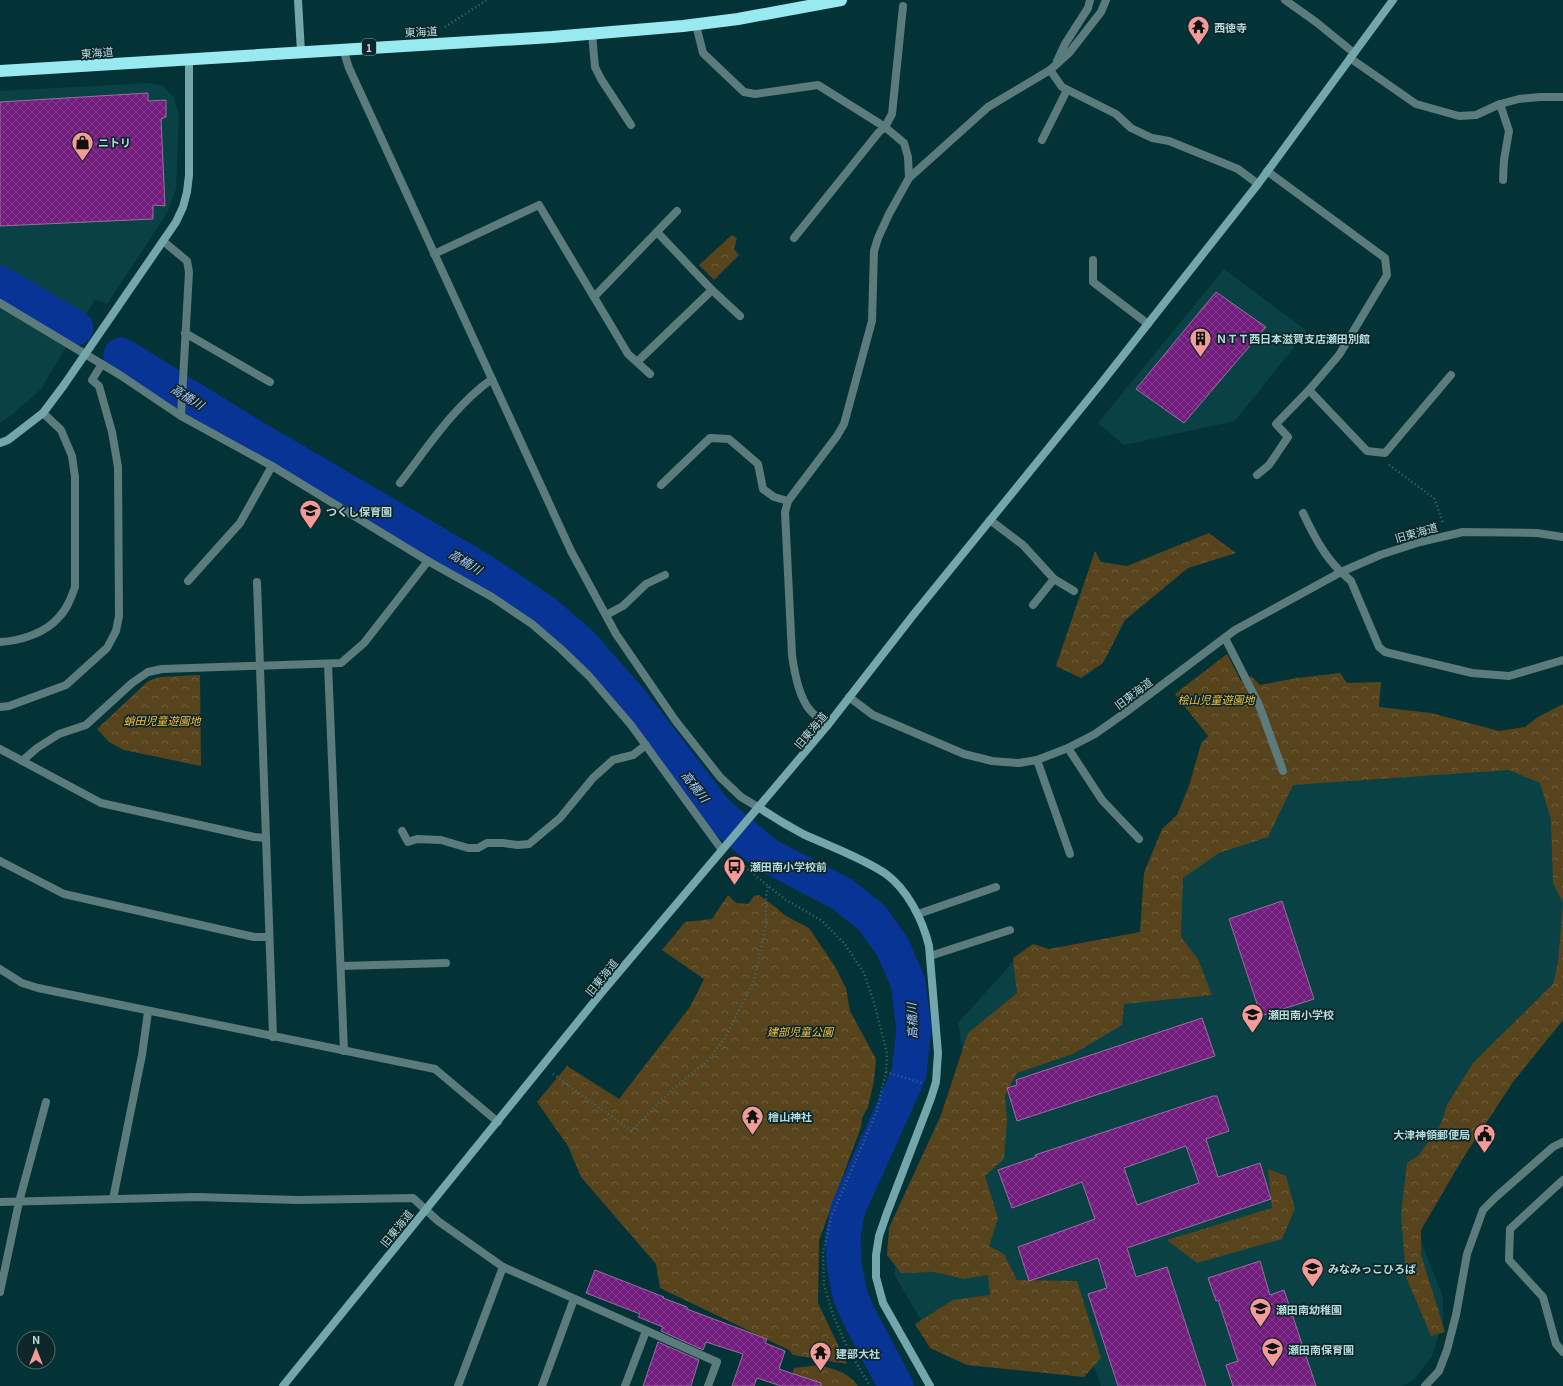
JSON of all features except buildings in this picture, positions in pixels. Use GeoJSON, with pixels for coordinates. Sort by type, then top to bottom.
{"type":"FeatureCollection","features":[{"type":"Feature","properties":{"kind":"highway","name":"東海道"},"geometry":{"type":"LineString","coordinates":[[0,71],[592,34],[696,25],[738,19],[841,0]]}},
{"type":"Feature","properties":{"kind":"street"},"geometry":{"type":"LineString","coordinates":[[298,0],[301,52]]}},
{"type":"Feature","properties":{"kind":"street"},"geometry":{"type":"LineString","coordinates":[[1056,63],[1065,44],[1088,8],[1090,0]]}},
{"type":"Feature","properties":{"kind":"street"},"geometry":{"type":"LineString","coordinates":[[827,726],[808,708],[800,690],[794,669],[785,512],[788,501],[837,436],[844,424],[872,321],[874,251],[878,238],[889,214],[909,178],[988,107],[1050,70],[1056,63],[1069,53],[1101,12],[1106,0]]}},
{"type":"Feature","properties":{"kind":"street"},"geometry":{"type":"LineString","coordinates":[[1285,0],[1316,22],[1352,56],[1416,104],[1459,116],[1476,115],[1500,104],[1518,99],[1563,97]]}},
{"type":"Feature","properties":{"kind":"street"},"geometry":{"type":"LineString","coordinates":[[850,697],[914,614],[1148,324],[1258,184],[1393,0]]}},
{"type":"Feature","properties":{"kind":"street"},"geometry":{"type":"LineString","coordinates":[[794,238],[885,127],[892,114],[903,6]]}},
{"type":"Feature","properties":{"kind":"street"},"geometry":{"type":"LineString","coordinates":[[696,25],[704,53],[744,92],[755,94],[818,85],[885,127],[904,143],[908,157],[909,178]]}},
{"type":"Feature","properties":{"kind":"street"},"geometry":{"type":"LineString","coordinates":[[592,34],[595,66],[601,79],[631,125]]}},
{"type":"Feature","properties":{"kind":"street"},"geometry":{"type":"LineString","coordinates":[[344,49],[349,68],[571,551],[616,634],[675,720],[720,777],[741,797],[802,833],[856,858],[886,874],[904,892],[918,914],[925,930],[929,946],[938,1052],[936,1082],[879,1236],[876,1255],[876,1277],[883,1303],[930,1386]]}},
{"type":"Feature","properties":{"kind":"street"},"geometry":{"type":"LineString","coordinates":[[0,444],[8,440],[43,413],[64,385],[163,241],[183,207],[187,192],[189,59]]}},
{"type":"Feature","properties":{"kind":"street"},"geometry":{"type":"LineString","coordinates":[[1050,70],[1062,87],[1116,114],[1131,128],[1152,138],[1169,141],[1238,169],[1258,184]]}},
{"type":"Feature","properties":{"kind":"street"},"geometry":{"type":"LineString","coordinates":[[1042,140],[1068,90]]}},
{"type":"Feature","properties":{"kind":"street"},"geometry":{"type":"LineString","coordinates":[[1500,104],[1509,131],[1504,160],[1503,180]]}},
{"type":"Feature","properties":{"kind":"street"},"geometry":{"type":"LineString","coordinates":[[1257,475],[1269,465],[1288,437],[1276,424],[1309,390],[1339,355],[1387,275],[1385,258],[1267,171]]}},
{"type":"Feature","properties":{"kind":"street"},"geometry":{"type":"LineString","coordinates":[[434,254],[539,205],[628,354],[650,374]]}},
{"type":"Feature","properties":{"kind":"street"},"geometry":{"type":"LineString","coordinates":[[594,297],[677,211]]}},
{"type":"Feature","properties":{"kind":"street"},"geometry":{"type":"LineString","coordinates":[[657,232],[712,290],[740,316]]}},
{"type":"Feature","properties":{"kind":"street"},"geometry":{"type":"LineString","coordinates":[[163,241],[187,261],[189,272],[181,416]]}},
{"type":"Feature","properties":{"kind":"street"},"geometry":{"type":"LineString","coordinates":[[1093,260],[1093,282],[1148,324]]}},
{"type":"Feature","properties":{"kind":"street"},"geometry":{"type":"LineString","coordinates":[[637,362],[712,290]]}},
{"type":"Feature","properties":{"kind":"street"},"geometry":{"type":"LineString","coordinates":[[0,303],[102,364],[181,416],[272,466],[428,561],[492,597],[532,624],[589,676],[631,724],[722,850]]}},
{"type":"Feature","properties":{"kind":"street"},"geometry":{"type":"LineString","coordinates":[[186,333],[270,382]]}},
{"type":"Feature","properties":{"kind":"street"},"geometry":{"type":"LineString","coordinates":[[0,707],[9,706],[66,686],[107,648],[116,631],[119,616],[118,467],[112,432],[99,386],[92,380],[102,364]]}},
{"type":"Feature","properties":{"kind":"street"},"geometry":{"type":"LineString","coordinates":[[1309,390],[1367,452],[1385,453],[1451,375]]}},
{"type":"Feature","properties":{"kind":"street"},"geometry":{"type":"LineString","coordinates":[[400,483],[458,409],[492,379]]}},
{"type":"Feature","properties":{"kind":"street"},"geometry":{"type":"LineString","coordinates":[[0,642],[26,637],[47,628],[59,617],[70,602],[75,587],[75,477],[72,456],[61,430],[43,413]]}},
{"type":"Feature","properties":{"kind":"street"},"geometry":{"type":"LineString","coordinates":[[661,485],[710,438],[729,439],[758,464],[763,489],[774,497],[788,501]]}},
{"type":"Feature","properties":{"kind":"street"},"geometry":{"type":"LineString","coordinates":[[188,581],[240,523],[272,466]]}},
{"type":"Feature","properties":{"kind":"street"},"geometry":{"type":"LineString","coordinates":[[1303,513],[1314,536],[1332,563],[1351,581],[1379,647],[1385,652],[1472,673],[1509,676],[1563,660]]}},
{"type":"Feature","properties":{"kind":"street"},"geometry":{"type":"LineString","coordinates":[[990,520],[1023,545],[1054,579],[1074,591]]}},
{"type":"Feature","properties":{"kind":"street","name":"旧東海道"},"geometry":{"type":"LineString","coordinates":[[283,1386],[602,992],[850,697],[873,715],[964,754],[992,761],[1012,763],[1037,760],[1068,748],[1095,734],[1241,627],[1341,572],[1380,555],[1420,542],[1463,532],[1537,533],[1563,537]]}},
{"type":"Feature","properties":{"kind":"street"},"geometry":{"type":"LineString","coordinates":[[22,761],[37,748],[59,734],[86,724],[132,683],[148,672],[162,668],[341,663],[364,644],[428,561]]}},
{"type":"Feature","properties":{"kind":"street"},"geometry":{"type":"LineString","coordinates":[[606,616],[623,606],[646,584],[665,575]]}},
{"type":"Feature","properties":{"kind":"street"},"geometry":{"type":"LineString","coordinates":[[1033,605],[1054,579]]}},
{"type":"Feature","properties":{"kind":"street"},"geometry":{"type":"LineString","coordinates":[[257,582],[273,1037]]}},
{"type":"Feature","properties":{"kind":"street"},"geometry":{"type":"LineString","coordinates":[[1225,638],[1259,705],[1283,771]]}},
{"type":"Feature","properties":{"kind":"street"},"geometry":{"type":"LineString","coordinates":[[328,664],[344,1051]]}},
{"type":"Feature","properties":{"kind":"street"},"geometry":{"type":"LineString","coordinates":[[402,831],[408,842],[417,839],[441,840],[468,848],[478,848],[487,843],[518,845],[529,844],[560,818],[593,778],[614,760],[633,755],[646,745]]}},
{"type":"Feature","properties":{"kind":"street"},"geometry":{"type":"LineString","coordinates":[[1068,748],[1102,800],[1139,839]]}},
{"type":"Feature","properties":{"kind":"street"},"geometry":{"type":"LineString","coordinates":[[0,749],[101,803],[254,837],[266,838]]}},
{"type":"Feature","properties":{"kind":"street"},"geometry":{"type":"LineString","coordinates":[[1037,760],[1070,854]]}},
{"type":"Feature","properties":{"kind":"street"},"geometry":{"type":"LineString","coordinates":[[0,861],[64,894],[254,937],[269,937]]}},
{"type":"Feature","properties":{"kind":"street"},"geometry":{"type":"LineString","coordinates":[[918,914],[996,887]]}},
{"type":"Feature","properties":{"kind":"street"},"geometry":{"type":"LineString","coordinates":[[930,956],[1010,930]]}},
{"type":"Feature","properties":{"kind":"street"},"geometry":{"type":"LineString","coordinates":[[340,966],[446,963]]}},
{"type":"Feature","properties":{"kind":"street"},"geometry":{"type":"LineString","coordinates":[[0,969],[22,983],[38,988],[148,1012],[435,1069],[498,1122]]}},
{"type":"Feature","properties":{"kind":"street"},"geometry":{"type":"LineString","coordinates":[[113,1199],[142,1055],[148,1012]]}},
{"type":"Feature","properties":{"kind":"street"},"geometry":{"type":"LineString","coordinates":[[0,1292],[19,1202],[46,1102]]}},
{"type":"Feature","properties":{"kind":"street"},"geometry":{"type":"LineString","coordinates":[[1425,1386],[1439,1371],[1447,1350],[1456,1315],[1467,1254],[1483,1210],[1553,1147],[1563,1142]]}},
{"type":"Feature","properties":{"kind":"street"},"geometry":{"type":"LineString","coordinates":[[1563,1180],[1510,1229],[1509,1260],[1543,1297],[1556,1344],[1563,1352]]}},
{"type":"Feature","properties":{"kind":"street"},"geometry":{"type":"LineString","coordinates":[[0,1202],[197,1197],[298,1200],[413,1198],[438,1221],[503,1267],[717,1362],[708,1386]]}},
{"type":"Feature","properties":{"kind":"street"},"geometry":{"type":"LineString","coordinates":[[458,1386],[503,1267]]}},
{"type":"Feature","properties":{"kind":"street"},"geometry":{"type":"LineString","coordinates":[[542,1386],[574,1299]]}},
{"type":"Feature","properties":{"kind":"street"},"geometry":{"type":"LineString","coordinates":[[625,1386],[646,1331]]}},
{"type":"Feature","properties":{"kind":"path"},"geometry":{"type":"LineString","coordinates":[[441,29],[487,0]]}},
{"type":"Feature","properties":{"kind":"path"},"geometry":{"type":"LineString","coordinates":[[1385,453],[1388,464],[1434,498],[1447,535]]}},
{"type":"Feature","properties":{"kind":"path"},"geometry":{"type":"LineString","coordinates":[[722,850],[786,900],[821,920],[844,943],[864,973],[875,1006],[887,1053],[886,1072],[877,1111],[832,1215],[823,1252],[824,1285],[833,1316],[848,1349],[870,1386]]}},
{"type":"Feature","properties":{"kind":"path"},"geometry":{"type":"LineString","coordinates":[[543,1066],[631,1131],[673,1089],[708,1060],[725,1038],[754,981],[766,925],[766,897],[768,886]]}},
{"type":"Feature","properties":{"kind":"path"},"geometry":{"type":"LineString","coordinates":[[886,1072],[919,1082]]}},
{"type":"Feature","properties":{"kind":"shaded area"},"geometry":{"type":"Polygon","coordinates":[[[150,83],[163,86],[174,98],[179,116],[176,189],[167,213],[107,304],[95,299],[41,389],[12,415],[0,423],[0,91],[150,83]]]}},
{"type":"Feature","properties":{"kind":"shaded area"},"geometry":{"type":"Polygon","coordinates":[[[1224,269],[1307,331],[1235,421],[1124,445],[1098,423],[1224,269]]]}},
{"type":"Feature","properties":{"kind":"shaded area","name":"瀬田南小学校"},"geometry":{"type":"Polygon","coordinates":[[[1384,723],[1563,737],[1563,1011],[1405,1200],[1443,1297],[1443,1321],[1432,1356],[1415,1379],[1403,1386],[1101,1386],[1068,1296],[932,1339],[894,1274],[902,1229],[960,1082],[962,1045],[958,1023],[1013,962],[1147,944],[1161,841],[1384,723]]]}},
{"type":"Feature","properties":{"kind":"green space"},"geometry":{"type":"Polygon","coordinates":[[[732,235],[737,238],[734,249],[739,255],[714,280],[699,265],[732,235]]]}},
{"type":"Feature","properties":{"kind":"green space"},"geometry":{"type":"Polygon","coordinates":[[[1209,533],[1236,553],[1188,568],[1125,620],[1103,663],[1081,678],[1056,666],[1095,551],[1101,562],[1127,566],[1209,533]]]}},
{"type":"Feature","properties":{"kind":"green space","name":"桧山児童遊園地"},"geometry":{"type":"Polygon","coordinates":[[[1227,654],[1241,681],[1251,676],[1260,685],[1297,678],[1340,673],[1347,683],[1381,682],[1379,707],[1431,713],[1499,731],[1525,727],[1538,717],[1563,704],[1563,903],[1553,883],[1551,820],[1540,783],[1509,770],[1293,785],[1268,837],[1219,853],[1183,878],[1181,937],[1198,959],[1212,995],[1124,1004],[1122,1025],[1073,1054],[1017,1073],[1005,1095],[1007,1121],[1004,1159],[985,1176],[998,1218],[989,1246],[1004,1254],[1017,1280],[1077,1281],[1101,1358],[1084,1377],[967,1365],[930,1348],[915,1324],[953,1300],[990,1295],[988,1275],[964,1279],[935,1272],[901,1273],[887,1255],[889,1228],[941,1115],[968,1033],[1017,993],[1013,958],[1033,944],[1049,949],[1140,932],[1144,873],[1162,829],[1177,815],[1189,786],[1201,744],[1208,736],[1175,694],[1227,654]]]}},
{"type":"Feature","properties":{"kind":"green space","name":"蛸田児童遊園地"},"geometry":{"type":"Polygon","coordinates":[[[200,675],[201,766],[124,750],[109,742],[97,729],[148,681],[160,677],[200,675]]]}},
{"type":"Feature","properties":{"kind":"green space","name":"建部児童公園"},"geometry":{"type":"Polygon","coordinates":[[[728,895],[736,903],[748,904],[754,896],[759,895],[786,916],[809,928],[834,965],[846,988],[850,1011],[876,1059],[874,1081],[868,1107],[862,1118],[861,1127],[819,1240],[818,1303],[847,1364],[793,1355],[789,1350],[660,1288],[656,1264],[581,1177],[568,1146],[537,1102],[567,1066],[619,1099],[690,1007],[704,979],[662,950],[685,922],[712,919],[728,895]]]}},
{"type":"Feature","properties":{"kind":"green space"},"geometry":{"type":"Polygon","coordinates":[[[1563,903],[1563,1020],[1513,1082],[1463,1158],[1421,1230],[1421,1255],[1445,1332],[1431,1336],[1406,1277],[1401,1214],[1407,1163],[1419,1155],[1441,1124],[1447,1105],[1473,1063],[1553,984],[1558,963],[1563,903]]]}},
{"type":"Feature","properties":{"kind":"green space"},"geometry":{"type":"Polygon","coordinates":[[[1268,1169],[1286,1176],[1295,1209],[1282,1239],[1197,1263],[1167,1240],[1272,1208],[1268,1169]]]}},
{"type":"Feature","properties":{"kind":"green space","name":"建部大社"},"geometry":{"type":"Polygon","coordinates":[[[819,1365],[845,1374],[858,1386],[789,1386],[794,1368],[819,1365]]]}},
{"type":"Feature","properties":{"kind":"waterway","name":"高橋川"},"geometry":{"type":"LineString","coordinates":[[0,283],[76,328]]}},
{"type":"Feature","properties":{"kind":"waterway","name":"高橋川"},"geometry":{"type":"LineString","coordinates":[[121,355],[247,433],[481,570],[544,612],[582,645],[628,697],[716,812],[767,855],[842,894],[872,918],[892,946],[908,982],[914,1029],[909,1074],[848,1209],[843,1235],[844,1265],[850,1295],[859,1316],[896,1386]]}},
{"type":"Feature","properties":{"kind":"place","name":"西徳寺"},"geometry":{"type":"Point","coordinates":[1199,46]}},
{"type":"Feature","properties":{"kind":"place","name":"ニトリ"},"geometry":{"type":"Point","coordinates":[82,162]}},
{"type":"Feature","properties":{"kind":"place","name":"ＮＴＴ西日本滋賀支店瀬田別館"},"geometry":{"type":"Point","coordinates":[1200,358]}},
{"type":"Feature","properties":{"kind":"place","name":"つくし保育園"},"geometry":{"type":"Point","coordinates":[310,530]}},
{"type":"Feature","properties":{"kind":"place","name":"瀬田南小学校前"},"geometry":{"type":"Point","coordinates":[735,886]}},
{"type":"Feature","properties":{"kind":"place","name":"瀬田南小学校"},"geometry":{"type":"Point","coordinates":[1252,1034]}},
{"type":"Feature","properties":{"kind":"place","name":"檜山神社"},"geometry":{"type":"Point","coordinates":[753,1136]}},
{"type":"Feature","properties":{"kind":"place","name":"大津神領郵便局"},"geometry":{"type":"Point","coordinates":[1485,1154]}},
{"type":"Feature","properties":{"kind":"place","name":"みなみっこひろば"},"geometry":{"type":"Point","coordinates":[1312,1288]}},
{"type":"Feature","properties":{"kind":"place","name":"瀬田南幼稚園"},"geometry":{"type":"Point","coordinates":[1261,1328]}},
{"type":"Feature","properties":{"kind":"place","name":"瀬田南保育園"},"geometry":{"type":"Point","coordinates":[1272,1368]}},
{"type":"Feature","properties":{"kind":"place","name":"建部大社"},"geometry":{"type":"Point","coordinates":[820,1372]}}]}
